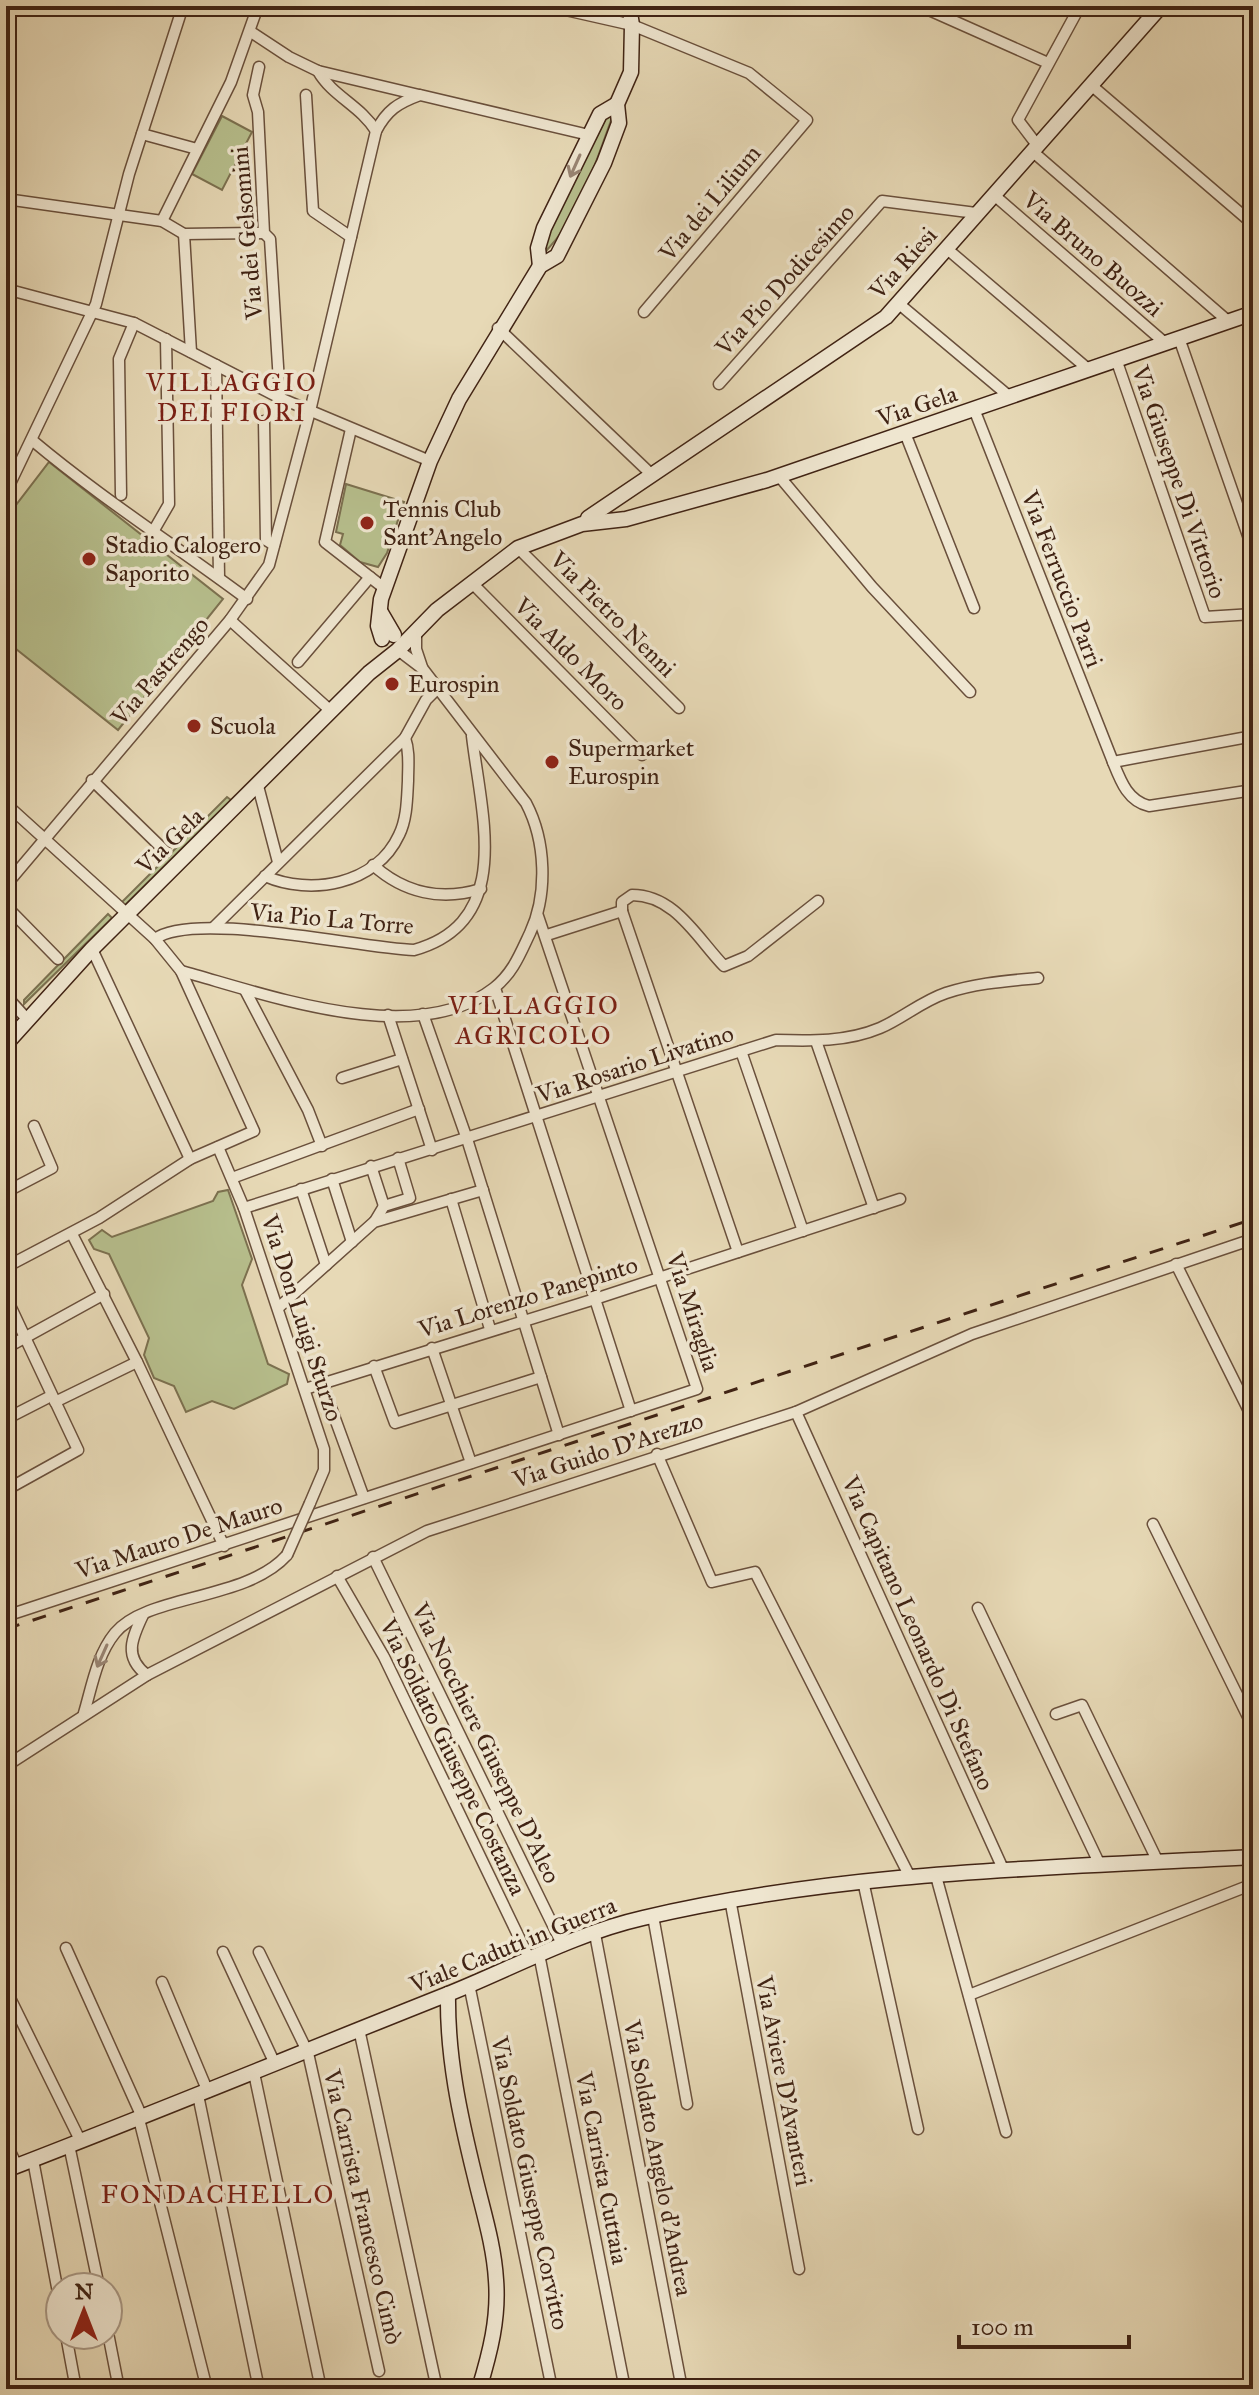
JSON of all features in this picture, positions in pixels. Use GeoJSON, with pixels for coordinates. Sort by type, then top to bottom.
{"type":"FeatureCollection","features":[{"type":"Feature","properties":{"kind":"street"},"geometry":{"type":"LineString","coordinates":[[6,492],[94,310],[142,134],[183,6]]}},
{"type":"Feature","properties":{"kind":"street"},"geometry":{"type":"LineString","coordinates":[[162,221],[251,32],[258,6]]}},
{"type":"Feature","properties":{"kind":"street"},"geometry":{"type":"LineString","coordinates":[[548,6],[632,25]]}},
{"type":"Feature","properties":{"kind":"street"},"geometry":{"type":"LineString","coordinates":[[181,971],[245,990],[388,1015],[423,1014],[461,1004],[495,988],[518,961],[538,916],[541,856],[534,819],[423,669],[392,643],[380,611],[384,588],[430,461],[459,399],[498,328],[540,266],[557,256],[586,200],[619,123],[617,104],[631,72],[632,25],[629,6]]}},
{"type":"Feature","properties":{"kind":"street"},"geometry":{"type":"LineString","coordinates":[[920,6],[1048,63]]}},
{"type":"Feature","properties":{"kind":"street"},"geometry":{"type":"LineString","coordinates":[[1080,6],[1018,120],[1034,148],[1229,322]]}},
{"type":"Feature","properties":{"kind":"street","name":"Via Riesi"},"geometry":{"type":"LineString","coordinates":[[587,521],[651,474],[886,317],[1161,6]]}},
{"type":"Feature","properties":{"kind":"street","name":"Via dei Lilium"},"geometry":{"type":"LineString","coordinates":[[632,25],[749,73],[807,120],[644,312]]}},
{"type":"Feature","properties":{"kind":"street"},"geometry":{"type":"LineString","coordinates":[[251,32],[289,57],[318,71],[589,135]]}},
{"type":"Feature","properties":{"kind":"street","name":"Via dei Gelsomini"},"geometry":{"type":"LineString","coordinates":[[259,67],[253,95],[258,112],[264,233],[270,239],[280,398]]}},
{"type":"Feature","properties":{"kind":"street"},"geometry":{"type":"LineString","coordinates":[[318,71],[324,82],[369,120],[376,131],[385,114],[397,104],[420,95]]}},
{"type":"Feature","properties":{"kind":"street"},"geometry":{"type":"LineString","coordinates":[[1091,85],[1253,224]]}},
{"type":"Feature","properties":{"kind":"street"},"geometry":{"type":"LineString","coordinates":[[306,95],[313,211],[351,237]]}},
{"type":"Feature","properties":{"kind":"street"},"geometry":{"type":"LineString","coordinates":[[540,266],[538,248],[544,228],[600,114],[617,104]]}},
{"type":"Feature","properties":{"kind":"street","name":"Via Pastrengo"},"geometry":{"type":"LineString","coordinates":[[6,885],[43,837],[230,620],[269,565],[310,411],[376,131]]}},
{"type":"Feature","properties":{"kind":"street"},"geometry":{"type":"LineString","coordinates":[[142,134],[197,149]]}},
{"type":"Feature","properties":{"kind":"street","name":"Via Bruno Buozzi"},"geometry":{"type":"LineString","coordinates":[[994,195],[1172,341]]}},
{"type":"Feature","properties":{"kind":"street"},"geometry":{"type":"LineString","coordinates":[[6,199],[162,221],[184,234],[264,233]]}},
{"type":"Feature","properties":{"kind":"street","name":"Via Pio Dodicesimo"},"geometry":{"type":"LineString","coordinates":[[719,384],[882,201],[976,213]]}},
{"type":"Feature","properties":{"kind":"street"},"geometry":{"type":"LineString","coordinates":[[184,234],[191,352]]}},
{"type":"Feature","properties":{"kind":"street"},"geometry":{"type":"LineString","coordinates":[[946,248],[1088,369]]}},
{"type":"Feature","properties":{"kind":"street"},"geometry":{"type":"LineString","coordinates":[[6,289],[134,323],[280,398],[430,461]]}},
{"type":"Feature","properties":{"kind":"street"},"geometry":{"type":"LineString","coordinates":[[898,303],[1010,397]]}},
{"type":"Feature","properties":{"kind":"street","name":"Via Gela"},"geometry":{"type":"LineString","coordinates":[[6,1044],[92,949],[332,712],[392,643],[418,627],[471,582],[518,548],[587,521],[626,519],[779,476],[1253,313]]}},
{"type":"Feature","properties":{"kind":"street"},"geometry":{"type":"LineString","coordinates":[[121,495],[119,359],[134,323]]}},
{"type":"Feature","properties":{"kind":"street"},"geometry":{"type":"LineString","coordinates":[[498,328],[651,474]]}},
{"type":"Feature","properties":{"kind":"street"},"geometry":{"type":"LineString","coordinates":[[154,530],[169,504],[166,339]]}},
{"type":"Feature","properties":{"kind":"street"},"geometry":{"type":"LineString","coordinates":[[1172,341],[1253,550]]}},
{"type":"Feature","properties":{"kind":"street","name":"Via Giuseppe Di Vittorio"},"geometry":{"type":"LineString","coordinates":[[1116,359],[1205,617],[1253,614]]}},
{"type":"Feature","properties":{"kind":"street"},"geometry":{"type":"LineString","coordinates":[[216,365],[219,578]]}},
{"type":"Feature","properties":{"kind":"street","name":"Via Ferruccio Parri"},"geometry":{"type":"LineString","coordinates":[[974,409],[1113,762],[1129,795],[1137,803],[1149,806],[1253,790]]}},
{"type":"Feature","properties":{"kind":"street"},"geometry":{"type":"LineString","coordinates":[[264,421],[266,540],[274,545]]}},
{"type":"Feature","properties":{"kind":"street"},"geometry":{"type":"LineString","coordinates":[[351,429],[325,542],[384,588]]}},
{"type":"Feature","properties":{"kind":"street"},"geometry":{"type":"LineString","coordinates":[[905,433],[974,608]]}},
{"type":"Feature","properties":{"kind":"street"},"geometry":{"type":"LineString","coordinates":[[33,441],[85,485],[154,530],[247,599]]}},
{"type":"Feature","properties":{"kind":"street"},"geometry":{"type":"LineString","coordinates":[[779,476],[872,587],[970,692]]}},
{"type":"Feature","properties":{"kind":"street"},"geometry":{"type":"LineString","coordinates":[[1240,512],[1253,507]]}},
{"type":"Feature","properties":{"kind":"street","name":"Via Pietro Nenni"},"geometry":{"type":"LineString","coordinates":[[518,548],[679,708]]}},
{"type":"Feature","properties":{"kind":"street"},"geometry":{"type":"LineString","coordinates":[[298,662],[370,577]]}},
{"type":"Feature","properties":{"kind":"street","name":"Via Aldo Moro"},"geometry":{"type":"LineString","coordinates":[[471,582],[642,755]]}},
{"type":"Feature","properties":{"kind":"street"},"geometry":{"type":"LineString","coordinates":[[230,620],[332,712]]}},
{"type":"Feature","properties":{"kind":"street"},"geometry":{"type":"LineString","coordinates":[[418,627],[415,643],[423,669]]}},
{"type":"Feature","properties":{"kind":"street"},"geometry":{"type":"LineString","coordinates":[[214,927],[405,738],[426,700],[438,688]]}},
{"type":"Feature","properties":{"kind":"street","name":"Via Pio La Torre"},"geometry":{"type":"LineString","coordinates":[[155,939],[167,930],[214,927],[414,950],[438,943],[463,922],[481,889],[487,869],[472,733]]}},
{"type":"Feature","properties":{"kind":"street"},"geometry":{"type":"LineString","coordinates":[[1113,762],[1253,736]]}},
{"type":"Feature","properties":{"kind":"street"},"geometry":{"type":"LineString","coordinates":[[265,876],[295,885],[323,886],[342,881],[373,865],[388,852],[402,827],[409,749],[405,738]]}},
{"type":"Feature","properties":{"kind":"street"},"geometry":{"type":"LineString","coordinates":[[92,780],[166,852]]}},
{"type":"Feature","properties":{"kind":"street"},"geometry":{"type":"LineString","coordinates":[[258,786],[278,862]]}},
{"type":"Feature","properties":{"kind":"street"},"geometry":{"type":"LineString","coordinates":[[6,804],[155,939],[181,971],[254,1131],[190,1159],[72,1234],[6,1267]]}},
{"type":"Feature","properties":{"kind":"street","name":"Via Pio La Torre"},"geometry":{"type":"LineString","coordinates":[[373,865],[404,887],[453,895],[481,889]]}},
{"type":"Feature","properties":{"kind":"street"},"geometry":{"type":"LineString","coordinates":[[453,895],[460,902],[463,922]]}},
{"type":"Feature","properties":{"kind":"street"},"geometry":{"type":"LineString","coordinates":[[738,1252],[622,911],[622,902],[632,895],[660,900],[672,907],[724,966],[748,956],[818,901]]}},
{"type":"Feature","properties":{"kind":"street"},"geometry":{"type":"LineString","coordinates":[[6,906],[58,959]]}},
{"type":"Feature","properties":{"kind":"street"},"geometry":{"type":"LineString","coordinates":[[547,935],[622,911]]}},
{"type":"Feature","properties":{"kind":"street","name":"Via Miraglia"},"geometry":{"type":"LineString","coordinates":[[364,1498],[697,1389],[547,935],[538,916]]}},
{"type":"Feature","properties":{"kind":"street"},"geometry":{"type":"LineString","coordinates":[[92,949],[190,1159]]}},
{"type":"Feature","properties":{"kind":"street","name":"Via Rosario Livatino"},"geometry":{"type":"LineString","coordinates":[[244,1208],[776,1040],[828,1042],[880,1028],[906,1010],[945,994],[988,983],[1038,978]]}},
{"type":"Feature","properties":{"kind":"street"},"geometry":{"type":"LineString","coordinates":[[495,988],[631,1411]]}},
{"type":"Feature","properties":{"kind":"street"},"geometry":{"type":"LineString","coordinates":[[245,990],[308,1110],[322,1146]]}},
{"type":"Feature","properties":{"kind":"street"},"geometry":{"type":"LineString","coordinates":[[6,996],[27,1019]]}},
{"type":"Feature","properties":{"kind":"street"},"geometry":{"type":"LineString","coordinates":[[423,1014],[467,1139],[559,1435]]}},
{"type":"Feature","properties":{"kind":"street"},"geometry":{"type":"LineString","coordinates":[[388,1015],[432,1150]]}},
{"type":"Feature","properties":{"kind":"street"},"geometry":{"type":"LineString","coordinates":[[816,1041],[874,1208]]}},
{"type":"Feature","properties":{"kind":"street"},"geometry":{"type":"LineString","coordinates":[[741,1051],[803,1231]]}},
{"type":"Feature","properties":{"kind":"street"},"geometry":{"type":"LineString","coordinates":[[342,1078],[402,1059]]}},
{"type":"Feature","properties":{"kind":"street"},"geometry":{"type":"LineString","coordinates":[[232,1178],[322,1146],[355,1130],[419,1109]]}},
{"type":"Feature","properties":{"kind":"street"},"geometry":{"type":"LineString","coordinates":[[6,1192],[52,1168],[34,1126]]}},
{"type":"Feature","properties":{"kind":"street","name":"Via Don Luigi Sturzo"},"geometry":{"type":"LineString","coordinates":[[143,1615],[250,1581],[276,1567],[287,1555],[324,1470],[324,1449],[305,1389],[244,1208],[218,1147]]}},
{"type":"Feature","properties":{"kind":"street"},"geometry":{"type":"LineString","coordinates":[[278,1308],[374,1222],[384,1206],[410,1198],[398,1158]]}},
{"type":"Feature","properties":{"kind":"street"},"geometry":{"type":"LineString","coordinates":[[371,1166],[384,1206]]}},
{"type":"Feature","properties":{"kind":"street"},"geometry":{"type":"LineString","coordinates":[[332,1179],[352,1242]]}},
{"type":"Feature","properties":{"kind":"street"},"geometry":{"type":"LineString","coordinates":[[301,1189],[326,1265]]}},
{"type":"Feature","properties":{"kind":"street"},"geometry":{"type":"LineString","coordinates":[[374,1222],[483,1190]]}},
{"type":"Feature","properties":{"kind":"street"},"geometry":{"type":"LineString","coordinates":[[451,1199],[490,1329]]}},
{"type":"Feature","properties":{"kind":"street","name":"Via Lorenzo Panepinto"},"geometry":{"type":"LineString","coordinates":[[305,1389],[490,1329],[595,1299],[900,1199]]}},
{"type":"Feature","properties":{"kind":"street"},"geometry":{"type":"LineString","coordinates":[[72,1234],[104,1294],[224,1546]]}},
{"type":"Feature","properties":{"kind":"street","name":"Via Guido D'Arezzo"},"geometry":{"type":"LineString","coordinates":[[6,1766],[147,1675],[427,1531],[657,1454],[796,1412],[972,1334],[1253,1239]]}},
{"type":"Feature","properties":{"kind":"street"},"geometry":{"type":"LineString","coordinates":[[1176,1264],[1253,1419]]}},
{"type":"Feature","properties":{"kind":"street"},"geometry":{"type":"LineString","coordinates":[[6,1348],[104,1294]]}},
{"type":"Feature","properties":{"kind":"street"},"geometry":{"type":"LineString","coordinates":[[6,1297],[78,1450],[6,1490]]}},
{"type":"Feature","properties":{"kind":"street"},"geometry":{"type":"LineString","coordinates":[[432,1348],[471,1463]]}},
{"type":"Feature","properties":{"kind":"street"},"geometry":{"type":"LineString","coordinates":[[6,1419],[137,1362]]}},
{"type":"Feature","properties":{"kind":"street"},"geometry":{"type":"LineString","coordinates":[[374,1366],[395,1423],[541,1377]]}},
{"type":"Feature","properties":{"kind":"street"},"geometry":{"type":"LineString","coordinates":[[322,1383],[364,1498]]}},
{"type":"Feature","properties":{"kind":"street","name":"Via Capitano Leonardo Di Stefano"},"geometry":{"type":"LineString","coordinates":[[796,1412],[1004,1871]]}},
{"type":"Feature","properties":{"kind":"street"},"geometry":{"type":"LineString","coordinates":[[657,1454],[712,1582],[755,1572],[910,1877]]}},
{"type":"Feature","properties":{"kind":"street","name":"Via Mauro De Mauro"},"geometry":{"type":"LineString","coordinates":[[6,1616],[364,1498]]}},
{"type":"Feature","properties":{"kind":"street"},"geometry":{"type":"LineString","coordinates":[[1153,1524],[1253,1727]]}},
{"type":"Feature","properties":{"kind":"street","name":"Via Nocchiere Giuseppe D'Aleo"},"geometry":{"type":"LineString","coordinates":[[373,1557],[563,1946]]}},
{"type":"Feature","properties":{"kind":"street","name":"Via Soldato Giuseppe Costanza"},"geometry":{"type":"LineString","coordinates":[[337,1576],[384,1657],[534,1956]]}},
{"type":"Feature","properties":{"kind":"street"},"geometry":{"type":"LineString","coordinates":[[978,1608],[1100,1865]]}},
{"type":"Feature","properties":{"kind":"street"},"geometry":{"type":"LineString","coordinates":[[143,1615],[132,1637],[131,1653],[132,1661],[147,1675]]}},
{"type":"Feature","properties":{"kind":"street"},"geometry":{"type":"LineString","coordinates":[[84,1713],[106,1646],[122,1626],[143,1615]]}},
{"type":"Feature","properties":{"kind":"street"},"geometry":{"type":"LineString","coordinates":[[1056,1714],[1082,1705],[1158,1862]]}},
{"type":"Feature","properties":{"kind":"street","name":"Viale Caduti in Guerra"},"geometry":{"type":"LineString","coordinates":[[12,2168],[308,2053],[534,1956],[653,1916],[730,1899],[863,1881],[1253,1857]]}},
{"type":"Feature","properties":{"kind":"street"},"geometry":{"type":"LineString","coordinates":[[936,1876],[1006,2132]]}},
{"type":"Feature","properties":{"kind":"street"},"geometry":{"type":"LineString","coordinates":[[863,1881],[918,2129]]}},
{"type":"Feature","properties":{"kind":"street"},"geometry":{"type":"LineString","coordinates":[[969,1995],[1253,1884]]}},
{"type":"Feature","properties":{"kind":"street","name":"Via Aviere D'Avanteri"},"geometry":{"type":"LineString","coordinates":[[730,1899],[799,2269]]}},
{"type":"Feature","properties":{"kind":"street"},"geometry":{"type":"LineString","coordinates":[[653,1916],[687,2104]]}},
{"type":"Feature","properties":{"kind":"street","name":"Via Soldato Angelo d'Andrea"},"geometry":{"type":"LineString","coordinates":[[595,1934],[682,2389]]}},
{"type":"Feature","properties":{"kind":"street"},"geometry":{"type":"LineString","coordinates":[[66,1948],[140,2118],[207,2389]]}},
{"type":"Feature","properties":{"kind":"street"},"geometry":{"type":"LineString","coordinates":[[223,1952],[275,2064]]}},
{"type":"Feature","properties":{"kind":"street","name":"Via Carrista Francesco Cimò"},"geometry":{"type":"LineString","coordinates":[[259,1952],[308,2053],[379,2371]]}},
{"type":"Feature","properties":{"kind":"street","name":"Via Carrista Cuttaia"},"geometry":{"type":"LineString","coordinates":[[534,1956],[625,2389]]}},
{"type":"Feature","properties":{"kind":"street"},"geometry":{"type":"LineString","coordinates":[[162,1982],[203,2094],[259,2389]]}},
{"type":"Feature","properties":{"kind":"street","name":"Via Soldato Giuseppe Corvitto"},"geometry":{"type":"LineString","coordinates":[[469,1984],[552,2389]]}},
{"type":"Feature","properties":{"kind":"street"},"geometry":{"type":"LineString","coordinates":[[448,1994],[448,2042],[459,2110],[491,2242],[496,2279],[492,2344],[479,2389]]}},
{"type":"Feature","properties":{"kind":"street"},"geometry":{"type":"LineString","coordinates":[[10,1998],[75,2142],[96,2271]]}},
{"type":"Feature","properties":{"kind":"street"},"geometry":{"type":"LineString","coordinates":[[359,2029],[437,2389]]}},
{"type":"Feature","properties":{"kind":"street"},"geometry":{"type":"LineString","coordinates":[[254,2073],[321,2389]]}},
{"type":"Feature","properties":{"kind":"street"},"geometry":{"type":"LineString","coordinates":[[6,2143],[12,2168]]}},
{"type":"Feature","properties":{"kind":"street"},"geometry":{"type":"LineString","coordinates":[[33,2160],[54,2271]]}},
{"type":"Feature","properties":{"kind":"street"},"geometry":{"type":"LineString","coordinates":[[69,2351],[76,2389]]}},
{"type":"Feature","properties":{"kind":"street"},"geometry":{"type":"LineString","coordinates":[[112,2351],[119,2389]]}},
{"type":"Feature","properties":{"kind":"green space"},"geometry":{"type":"Polygon","coordinates":[[[608,114],[613,115],[578,204],[547,250],[544,240],[608,114]]]}},
{"type":"Feature","properties":{"kind":"green space"},"geometry":{"type":"Polygon","coordinates":[[[222,116],[252,132],[222,190],[192,174],[222,116]]]}},
{"type":"Feature","properties":{"kind":"green space","name":"Stadio Calogero Saporito"},"geometry":{"type":"Polygon","coordinates":[[[49,462],[223,599],[118,730],[6,641],[6,518],[49,462]]]}},
{"type":"Feature","properties":{"kind":"green space","name":"Tennis Club Sant'Angelo"},"geometry":{"type":"Polygon","coordinates":[[[346,484],[404,502],[387,553],[378,567],[360,562],[340,545],[343,534],[336,532],[346,484]]]}},
{"type":"Feature","properties":{"kind":"green space"},"geometry":{"type":"Polygon","coordinates":[[[227,797],[231,800],[125,905],[121,903],[227,797]]]}},
{"type":"Feature","properties":{"kind":"green space"},"geometry":{"type":"Polygon","coordinates":[[[108,914],[112,918],[24,1004],[24,1000],[108,914]]]}},
{"type":"Feature","properties":{"kind":"green space"},"geometry":{"type":"Polygon","coordinates":[[[228,1190],[252,1259],[242,1285],[268,1364],[289,1374],[287,1384],[234,1409],[212,1401],[186,1412],[174,1386],[154,1378],[144,1355],[149,1338],[109,1254],[94,1249],[89,1240],[102,1230],[112,1237],[213,1201],[218,1192],[228,1190]]]}},
{"type":"Feature","properties":{"kind":"railway"},"geometry":{"type":"LineString","coordinates":[[6,1629],[1253,1219]]}},
{"type":"Feature","properties":{"kind":"place","name":"Tennis Club Sant'Angelo"},"geometry":{"type":"Point","coordinates":[367,523]}},
{"type":"Feature","properties":{"kind":"place","name":"Stadio Calogero Saporito"},"geometry":{"type":"Point","coordinates":[89,559]}},
{"type":"Feature","properties":{"kind":"place","name":"Eurospin"},"geometry":{"type":"Point","coordinates":[392,684]}},
{"type":"Feature","properties":{"kind":"place","name":"Scuola"},"geometry":{"type":"Point","coordinates":[194,726]}},
{"type":"Feature","properties":{"kind":"place","name":"Supermarket Eurospin"},"geometry":{"type":"Point","coordinates":[552,762]}},
{"type":"Feature","properties":{"kind":"district","name":"VILLAGGIO DEI FIORI"},"geometry":{"type":"Point","coordinates":[232,397]}},
{"type":"Feature","properties":{"kind":"district","name":"VILLAGGIO AGRICOLO"},"geometry":{"type":"Point","coordinates":[534,1020]}},
{"type":"Feature","properties":{"kind":"district","name":"FONDACHELLO"},"geometry":{"type":"Point","coordinates":[218,2194]}}]}
